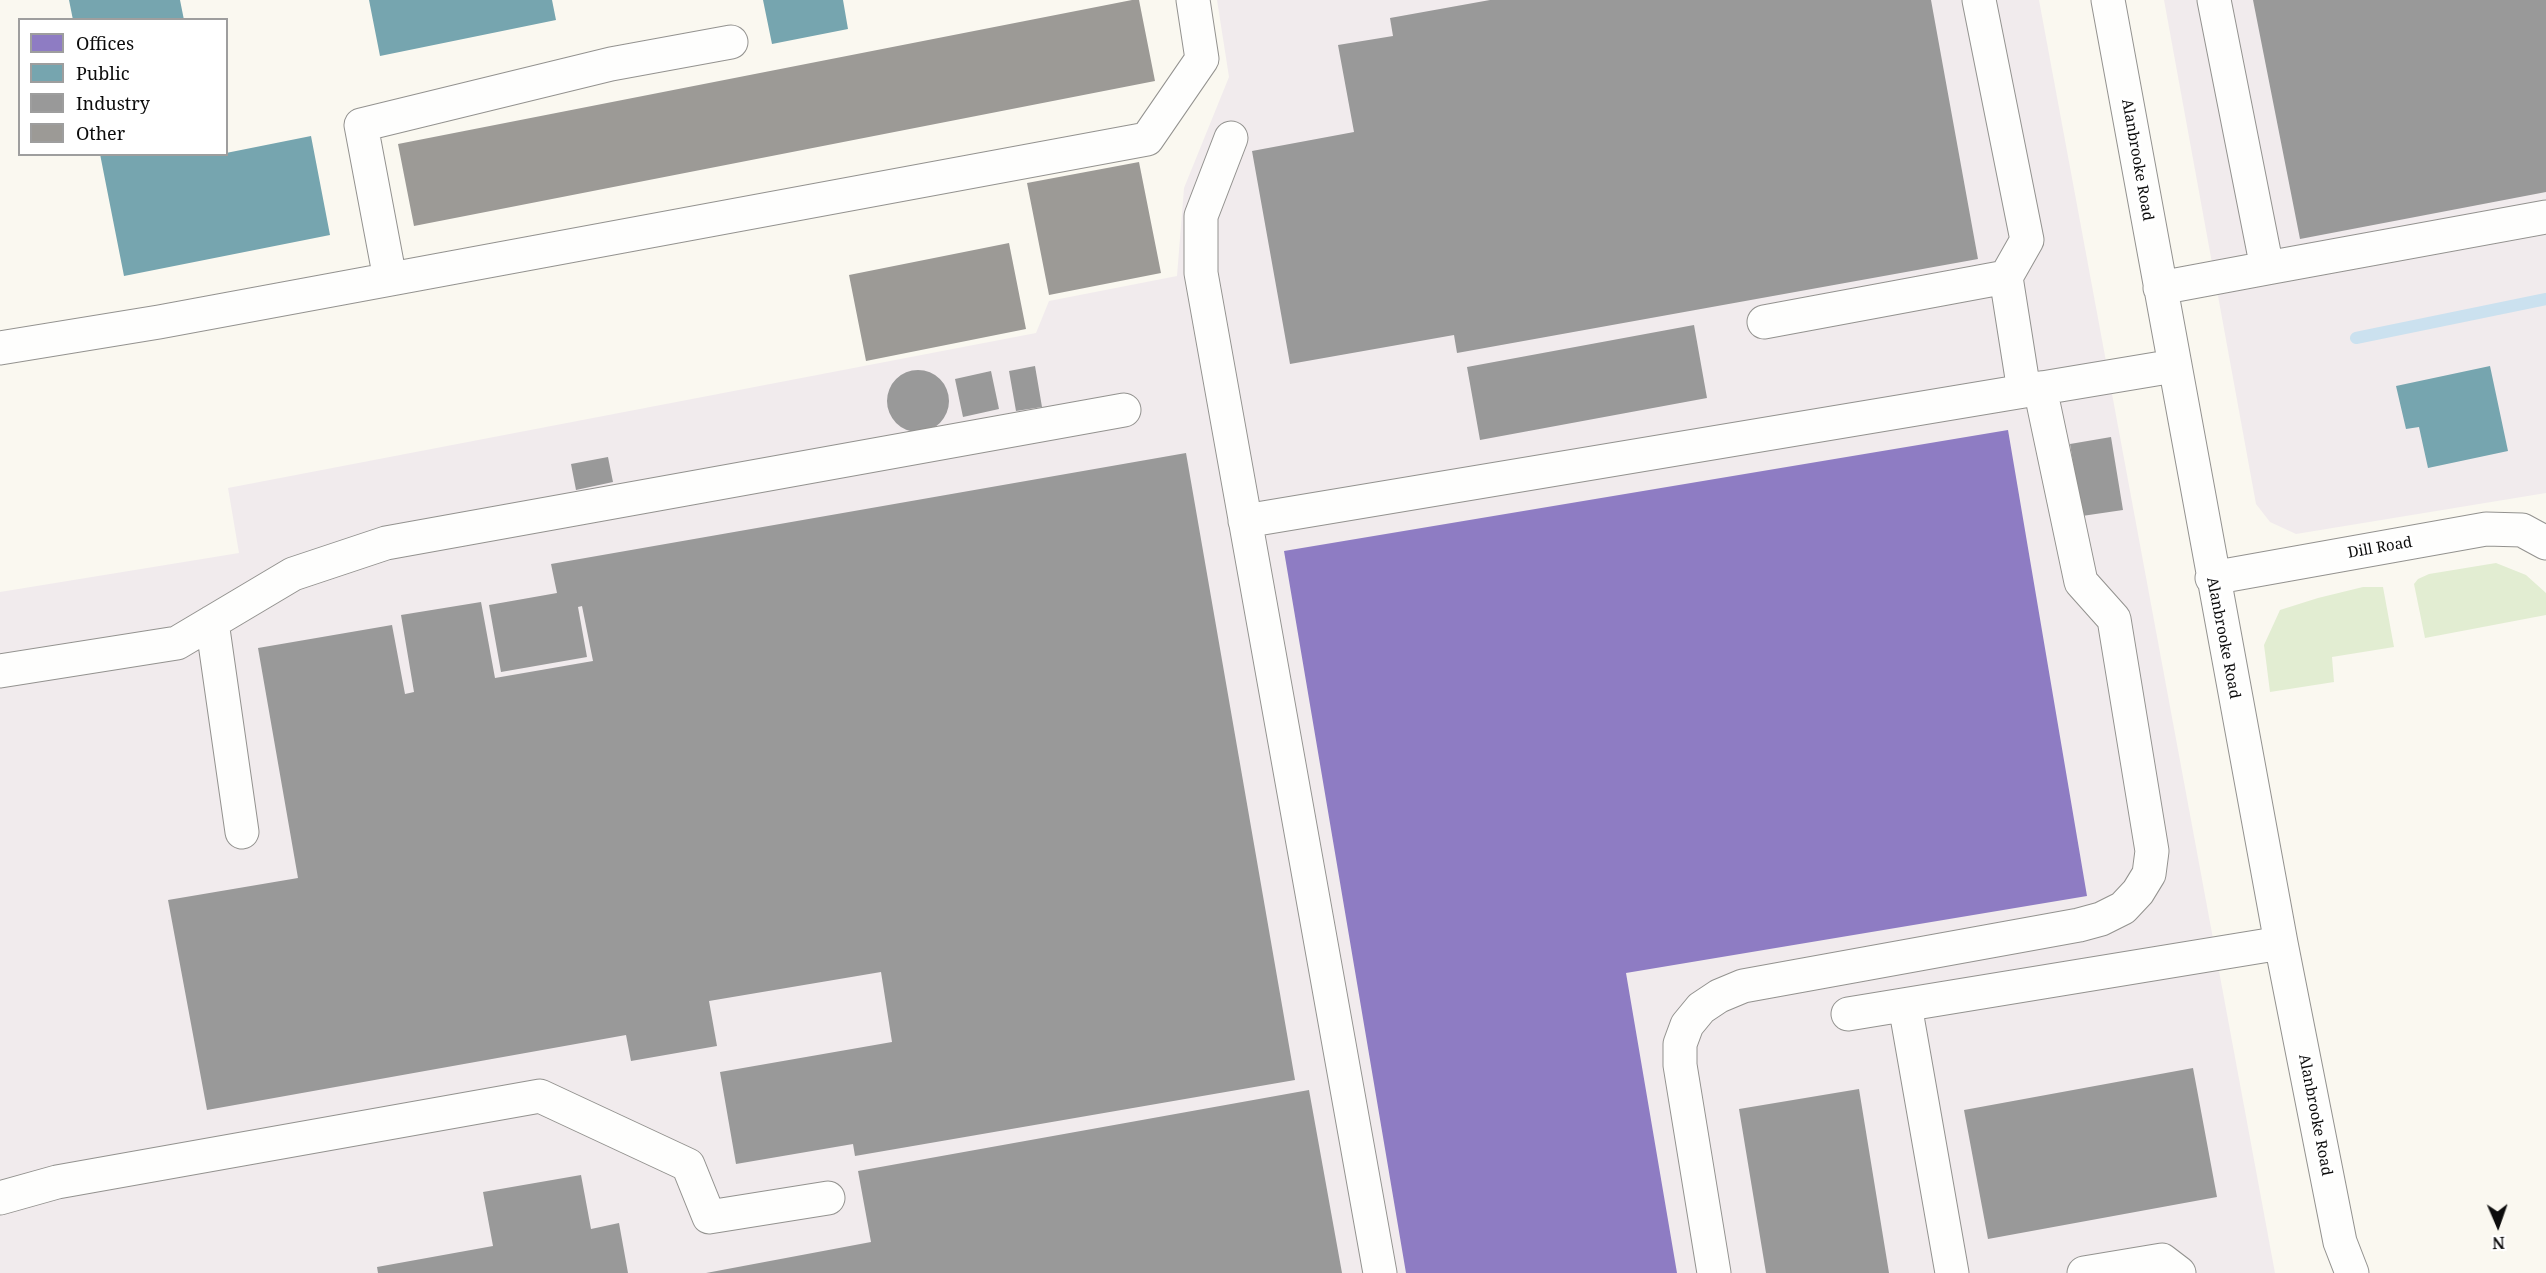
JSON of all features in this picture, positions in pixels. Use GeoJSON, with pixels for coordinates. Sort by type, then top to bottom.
{"type":"FeatureCollection","features":[{"type":"Feature","properties":{"kind":"street"},"geometry":{"type":"LineString","coordinates":[[0,348],[390,279],[1147,139],[1202,59],[1193,0]]}},
{"type":"Feature","properties":{"kind":"street"},"geometry":{"type":"LineString","coordinates":[[1714,1273],[1680,1065],[1680,1044],[1687,1025],[1701,1008],[1719,996],[1743,986],[2090,922],[2123,908],[2138,892],[2149,874],[2152,851],[2114,619],[2080,582],[2006,277],[2027,240],[1979,0]]}},
{"type":"Feature","properties":{"kind":"street","name":"Alanbrooke Road"},"geometry":{"type":"LineString","coordinates":[[2108,0],[2212,578],[2281,943],[2340,1242],[2352,1273]]}},
{"type":"Feature","properties":{"kind":"street"},"geometry":{"type":"LineString","coordinates":[[2214,0],[2267,268]]}},
{"type":"Feature","properties":{"kind":"street"},"geometry":{"type":"LineString","coordinates":[[390,279],[361,125],[611,64],[731,42]]}},
{"type":"Feature","properties":{"kind":"street"},"geometry":{"type":"LineString","coordinates":[[1231,138],[1201,216],[1201,273],[1380,1273]]}},
{"type":"Feature","properties":{"kind":"street"},"geometry":{"type":"LineString","coordinates":[[2160,288],[2546,217]]}},
{"type":"Feature","properties":{"kind":"street"},"geometry":{"type":"LineString","coordinates":[[1764,322],[2006,277]]}},
{"type":"Feature","properties":{"kind":"street"},"geometry":{"type":"LineString","coordinates":[[1245,521],[2174,366]]}},
{"type":"Feature","properties":{"kind":"street"},"geometry":{"type":"LineString","coordinates":[[0,671],[177,643],[293,574],[386,543],[1124,410]]}},
{"type":"Feature","properties":{"kind":"street","name":"Dill Road"},"geometry":{"type":"LineString","coordinates":[[2212,578],[2486,529],[2522,530],[2546,543]]}},
{"type":"Feature","properties":{"kind":"street"},"geometry":{"type":"LineString","coordinates":[[212,622],[242,832]]}},
{"type":"Feature","properties":{"kind":"street"},"geometry":{"type":"LineString","coordinates":[[1848,1014],[2281,943]]}},
{"type":"Feature","properties":{"kind":"street"},"geometry":{"type":"LineString","coordinates":[[1905,1005],[1952,1273]]}},
{"type":"Feature","properties":{"kind":"street"},"geometry":{"type":"LineString","coordinates":[[0,1198],[57,1182],[540,1096],[688,1165],[709,1217],[828,1198]]}},
{"type":"Feature","properties":{"kind":"street"},"geometry":{"type":"LineString","coordinates":[[2084,1273],[2162,1260],[2179,1273]]}},
{"type":"Feature","properties":{"kind":"shaded area"},"geometry":{"type":"Polygon","coordinates":[[[1217,0],[2039,0],[2275,1273],[0,1273],[0,592],[239,553],[228,488],[1036,333],[1049,301],[1177,276],[1184,188],[1229,77],[1217,0]]]}},
{"type":"Feature","properties":{"kind":"shaded area"},"geometry":{"type":"Polygon","coordinates":[[[2164,0],[2546,0],[2546,493],[2296,534],[2270,522],[2256,504],[2164,0]]]}},
{"type":"Feature","properties":{"kind":"green space"},"geometry":{"type":"Polygon","coordinates":[[[2496,563],[2526,575],[2546,593],[2546,615],[2425,638],[2414,584],[2418,579],[2429,574],[2496,563]]]}},
{"type":"Feature","properties":{"kind":"green space"},"geometry":{"type":"Polygon","coordinates":[[[2363,587],[2383,587],[2394,647],[2332,657],[2334,682],[2270,692],[2264,645],[2280,610],[2363,587]]]}},
{"type":"Feature","properties":{"kind":"building: Offices"},"geometry":{"type":"Polygon","coordinates":[[[2008,430],[2087,896],[1626,973],[1677,1273],[1406,1273],[1284,551],[2008,430]]]}},
{"type":"Feature","properties":{"kind":"building: Public"},"geometry":{"type":"Polygon","coordinates":[[[69,0],[180,0],[184,18],[73,18],[69,0]]]}},
{"type":"Feature","properties":{"kind":"building: Public"},"geometry":{"type":"Polygon","coordinates":[[[369,0],[552,0],[556,20],[380,56],[369,0]]]}},
{"type":"Feature","properties":{"kind":"building: Public"},"geometry":{"type":"Polygon","coordinates":[[[763,0],[843,0],[848,29],[772,44],[763,0]]]}},
{"type":"Feature","properties":{"kind":"building: Public"},"geometry":{"type":"Polygon","coordinates":[[[311,136],[330,235],[124,276],[100,156],[228,156],[228,153],[311,136]]]}},
{"type":"Feature","properties":{"kind":"building: Public"},"geometry":{"type":"Polygon","coordinates":[[[2490,366],[2508,451],[2428,468],[2419,427],[2406,429],[2396,386],[2490,366]]]}},
{"type":"Feature","properties":{"kind":"building: Industry"},"geometry":{"type":"Polygon","coordinates":[[[1490,0],[1931,0],[1978,259],[1457,353],[1454,335],[1290,364],[1252,151],[1354,132],[1338,45],[1393,36],[1390,18],[1490,0]]]}},
{"type":"Feature","properties":{"kind":"building: Industry"},"geometry":{"type":"Polygon","coordinates":[[[2253,0],[2546,0],[2546,192],[2300,239],[2253,0]]]}},
{"type":"Feature","properties":{"kind":"building: Industry"},"geometry":{"type":"Polygon","coordinates":[[[1694,325],[1707,398],[1480,440],[1467,367],[1694,325]]]}},
{"type":"Feature","properties":{"kind":"building: Industry"},"geometry":{"type":"Polygon","coordinates":[[[1035,366],[1042,407],[1016,411],[1009,371],[1035,366]]]}},
{"type":"Feature","properties":{"kind":"building: Industry"},"geometry":{"type":"Polygon","coordinates":[[[912,370],[924,370],[940,379],[947,389],[949,401],[947,413],[940,423],[924,432],[912,432],[901,427],[892,418],[887,407],[887,395],[892,384],[901,375],[912,370]]]}},
{"type":"Feature","properties":{"kind":"building: Industry"},"geometry":{"type":"Polygon","coordinates":[[[991,371],[999,409],[963,417],[955,379],[991,371]]]}},
{"type":"Feature","properties":{"kind":"building: Industry"},"geometry":{"type":"Polygon","coordinates":[[[2111,437],[2123,510],[2082,516],[2070,444],[2111,437]]]}},
{"type":"Feature","properties":{"kind":"building: Industry"},"geometry":{"type":"Polygon","coordinates":[[[1186,453],[1295,1080],[855,1156],[853,1144],[736,1164],[720,1072],[892,1042],[881,972],[709,1001],[717,1046],[631,1061],[626,1035],[207,1110],[168,900],[298,878],[258,648],[392,625],[405,694],[414,692],[401,615],[481,602],[495,678],[593,661],[582,606],[578,607],[587,657],[501,672],[489,605],[557,593],[551,564],[1186,453]]]}},
{"type":"Feature","properties":{"kind":"building: Industry"},"geometry":{"type":"Polygon","coordinates":[[[608,457],[613,482],[576,490],[571,464],[608,457]]]}},
{"type":"Feature","properties":{"kind":"building: Industry"},"geometry":{"type":"Polygon","coordinates":[[[2193,1068],[2217,1197],[1988,1239],[1964,1110],[2193,1068]]]}},
{"type":"Feature","properties":{"kind":"building: Industry"},"geometry":{"type":"Polygon","coordinates":[[[1859,1089],[1889,1273],[1766,1273],[1739,1109],[1859,1089]]]}},
{"type":"Feature","properties":{"kind":"building: Industry"},"geometry":{"type":"Polygon","coordinates":[[[1309,1090],[1342,1273],[706,1273],[871,1242],[858,1171],[1309,1090]]]}},
{"type":"Feature","properties":{"kind":"building: Industry"},"geometry":{"type":"Polygon","coordinates":[[[581,1175],[591,1229],[619,1223],[628,1273],[378,1273],[377,1267],[493,1246],[483,1192],[581,1175]]]}},
{"type":"Feature","properties":{"kind":"building: Other"},"geometry":{"type":"Polygon","coordinates":[[[1139,0],[1155,81],[414,226],[398,144],[1139,0]]]}},
{"type":"Feature","properties":{"kind":"building: Other"},"geometry":{"type":"Polygon","coordinates":[[[1139,162],[1161,273],[1049,295],[1027,183],[1139,162]]]}},
{"type":"Feature","properties":{"kind":"building: Other"},"geometry":{"type":"Polygon","coordinates":[[[1009,243],[1026,329],[866,361],[849,275],[1009,243]]]}},
{"type":"Feature","properties":{"kind":"waterway"},"geometry":{"type":"LineString","coordinates":[[2356,338],[2546,299]]}}]}
